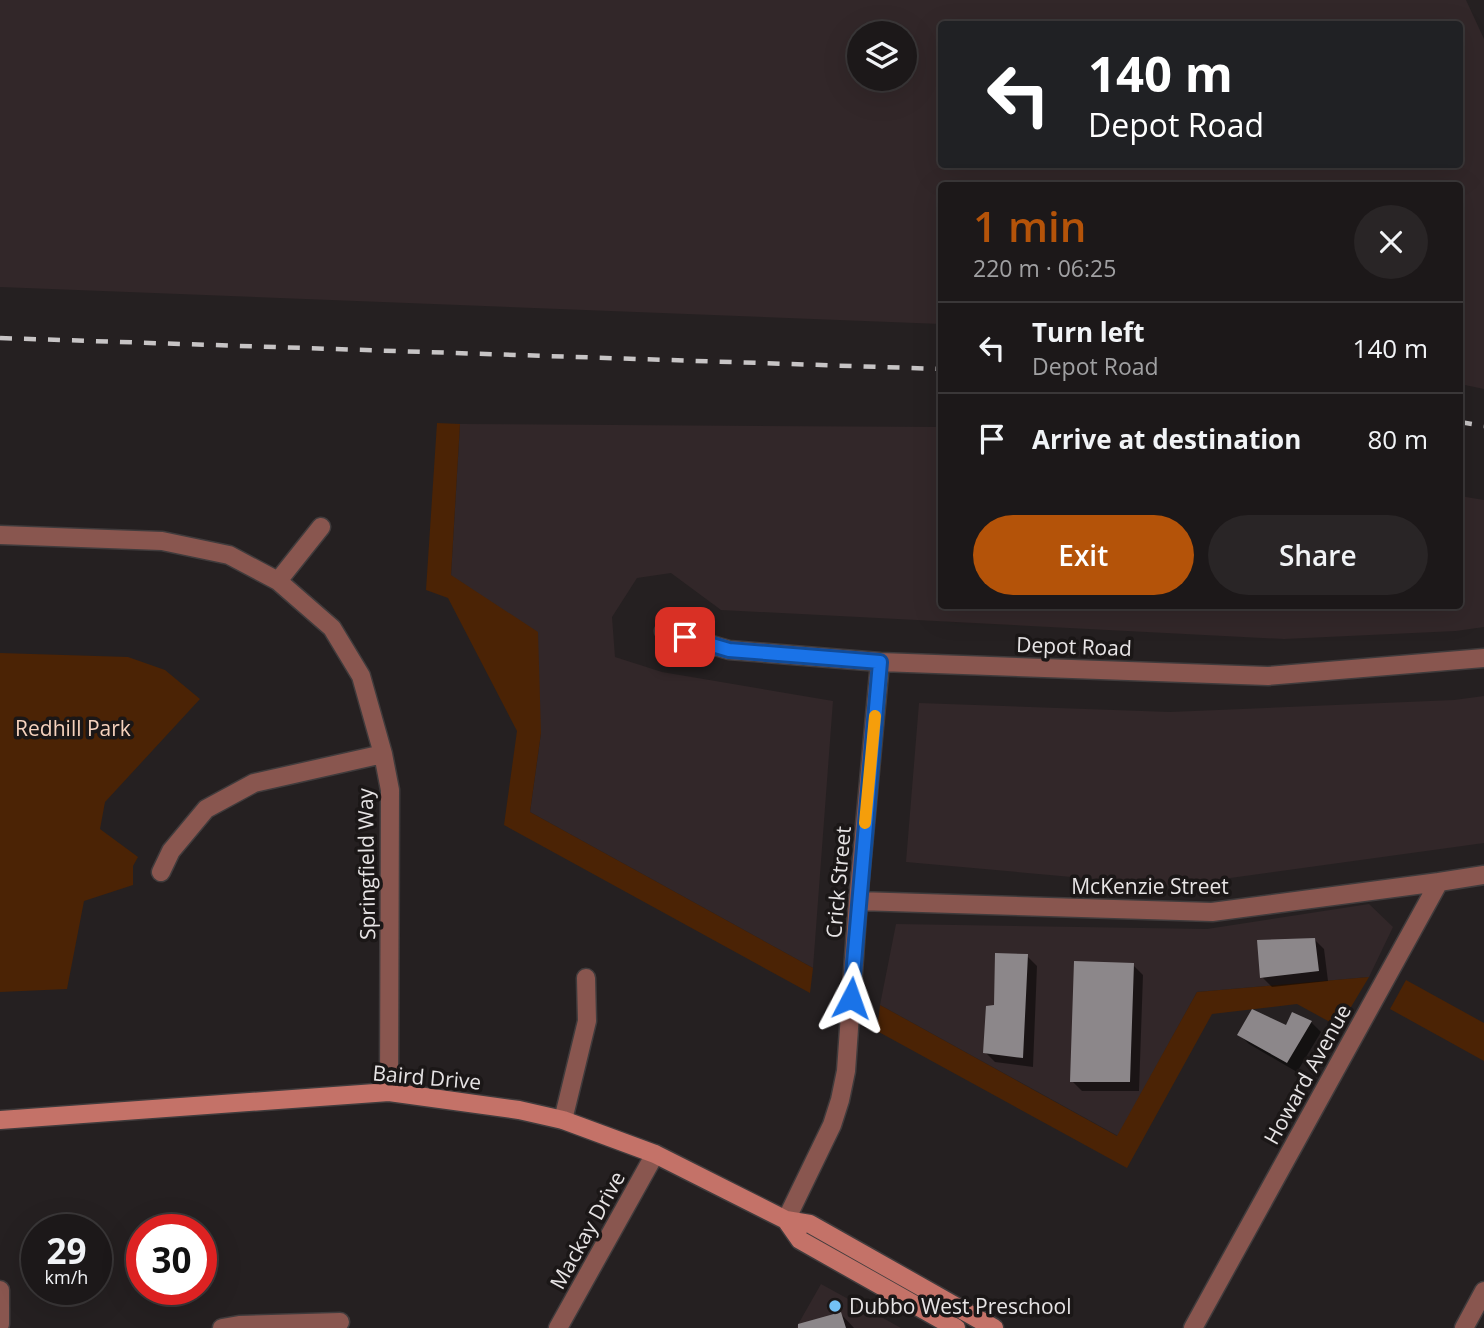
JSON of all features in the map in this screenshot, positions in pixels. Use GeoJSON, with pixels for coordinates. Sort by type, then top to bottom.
{"type":"FeatureCollection","features":[{"type":"Feature","properties":{"kind":"street"},"geometry":{"type":"LineString","coordinates":[[278,581],[321,527]]}},
{"type":"Feature","properties":{"kind":"street","name":"Springfield Way"},"geometry":{"type":"LineString","coordinates":[[0,535],[162,541],[229,555],[278,581],[332,628],[361,676],[390,790],[389,1092]]}},
{"type":"Feature","properties":{"kind":"street","name":"Depot Road"},"geometry":{"type":"LineString","coordinates":[[664,631],[729,650],[880,662],[1268,676],[1484,659]]}},
{"type":"Feature","properties":{"kind":"street","name":"Crick Street"},"geometry":{"type":"LineString","coordinates":[[786,1220],[822,1148],[841,1100],[846,1071],[858,901],[880,662]]}},
{"type":"Feature","properties":{"kind":"street"},"geometry":{"type":"LineString","coordinates":[[161,872],[171,851],[206,809],[254,783],[383,754]]}},
{"type":"Feature","properties":{"kind":"street"},"geometry":{"type":"LineString","coordinates":[[1439,882],[1484,875]]}},
{"type":"Feature","properties":{"kind":"street","name":"McKenzie Street"},"geometry":{"type":"LineString","coordinates":[[858,901],[1212,912],[1439,882]]}},
{"type":"Feature","properties":{"kind":"street","name":"Howard Avenue"},"geometry":{"type":"LineString","coordinates":[[1193,1328],[1439,882]]}},
{"type":"Feature","properties":{"kind":"street"},"geometry":{"type":"LineString","coordinates":[[562,1120],[587,1021],[586,978]]}},
{"type":"Feature","properties":{"kind":"street","name":"Baird Drive"},"geometry":{"type":"LineString","coordinates":[[0,1120],[389,1092],[519,1110],[562,1120],[655,1154],[786,1220],[810,1224],[994,1328]]}},
{"type":"Feature","properties":{"kind":"street","name":"Mackay Drive"},"geometry":{"type":"LineString","coordinates":[[558,1328],[655,1154]]}},
{"type":"Feature","properties":{"kind":"street","name":"Baird Drive"},"geometry":{"type":"LineString","coordinates":[[786,1220],[800,1240],[956,1328]]}},
{"type":"Feature","properties":{"kind":"street"},"geometry":{"type":"LineString","coordinates":[[0,1290],[0,1324]]}},
{"type":"Feature","properties":{"kind":"street"},"geometry":{"type":"LineString","coordinates":[[1464,1328],[1484,1291]]}},
{"type":"Feature","properties":{"kind":"street"},"geometry":{"type":"LineString","coordinates":[[222,1328],[239,1325],[340,1322]]}},
{"type":"Feature","properties":{"kind":"shaded area"},"geometry":{"type":"Polygon","coordinates":[[[0,0],[1466,0],[1484,39],[1484,389],[1463,385],[1463,182],[938,182],[938,324],[0,287],[0,0]]]}},
{"type":"Feature","properties":{"kind":"shaded area"},"geometry":{"type":"Polygon","coordinates":[[[460,424],[938,427],[938,609],[1463,609],[1463,496],[1484,500],[1484,627],[1456,631],[1284,639],[721,610],[671,573],[637,578],[612,617],[615,657],[662,672],[833,701],[813,968],[530,812],[541,733],[451,575],[460,424]]]}},
{"type":"Feature","properties":{"kind":"shaded area"},"geometry":{"type":"Polygon","coordinates":[[[1484,696],[1484,843],[1172,886],[906,862],[919,703],[1170,712],[1454,700],[1484,696]]]}},
{"type":"Feature","properties":{"kind":"shaded area"},"geometry":{"type":"Polygon","coordinates":[[[1369,904],[1393,927],[1369,977],[1197,992],[1118,1136],[880,1005],[896,924],[1207,929],[1369,904]]]}},
{"type":"Feature","properties":{"kind":"shaded area","name":"Dubbo West Preschool"},"geometry":{"type":"Polygon","coordinates":[[[821,1284],[901,1328],[796,1328],[821,1284]]]}},
{"type":"Feature","properties":{"kind":"green space"},"geometry":{"type":"Polygon","coordinates":[[[437,423],[460,424],[451,575],[538,632],[541,733],[530,812],[813,968],[810,993],[504,825],[517,731],[448,598],[426,590],[437,423]]]}},
{"type":"Feature","properties":{"kind":"green space","name":"Redhill Park"},"geometry":{"type":"Polygon","coordinates":[[[0,653],[128,657],[165,670],[200,699],[105,802],[100,829],[138,857],[133,866],[133,885],[84,901],[67,989],[0,992],[0,653]]]}},
{"type":"Feature","properties":{"kind":"green space"},"geometry":{"type":"Polygon","coordinates":[[[1369,977],[1339,1027],[1297,1004],[1212,1014],[1127,1168],[877,1031],[880,1005],[1117,1136],[1197,992],[1369,977]]]}},
{"type":"Feature","properties":{"kind":"green space"},"geometry":{"type":"Polygon","coordinates":[[[1406,980],[1484,1023],[1484,1061],[1390,1009],[1406,980]]]}},
{"type":"Feature","properties":{"kind":"building"},"geometry":{"type":"Polygon","coordinates":[[[1315,938],[1319,971],[1260,978],[1257,940],[1315,938]]]}},
{"type":"Feature","properties":{"kind":"building"},"geometry":{"type":"Polygon","coordinates":[[[995,953],[1028,954],[1023,1058],[983,1053],[986,1006],[994,1005],[995,953]]]}},
{"type":"Feature","properties":{"kind":"building"},"geometry":{"type":"Polygon","coordinates":[[[1074,961],[1134,963],[1130,1082],[1070,1082],[1074,961]]]}},
{"type":"Feature","properties":{"kind":"building"},"geometry":{"type":"Polygon","coordinates":[[[1252,1009],[1286,1025],[1292,1012],[1312,1021],[1287,1063],[1237,1035],[1252,1009]]]}},
{"type":"Feature","properties":{"kind":"building"},"geometry":{"type":"Polygon","coordinates":[[[841,1312],[846,1328],[798,1328],[798,1324],[841,1312]]]}},
{"type":"Feature","properties":{"kind":"railway"},"geometry":{"type":"LineString","coordinates":[[0,338],[938,369]]}},
{"type":"Feature","properties":{"kind":"railway"},"geometry":{"type":"LineString","coordinates":[[1463,422],[1484,426]]}},
{"type":"Feature","properties":{"kind":"slow traffic"},"geometry":{"type":"LineString","coordinates":[[865,823],[875,716]]}},
{"type":"Feature","properties":{"kind":"place","name":"Dubbo West Preschool"},"geometry":{"type":"Point","coordinates":[835,1306]}},
{"type":"Feature","properties":{"kind":"route"},"geometry":{"type":"LineString","coordinates":[[685,637],[729,650],[880,662],[851,998]]}}]}
